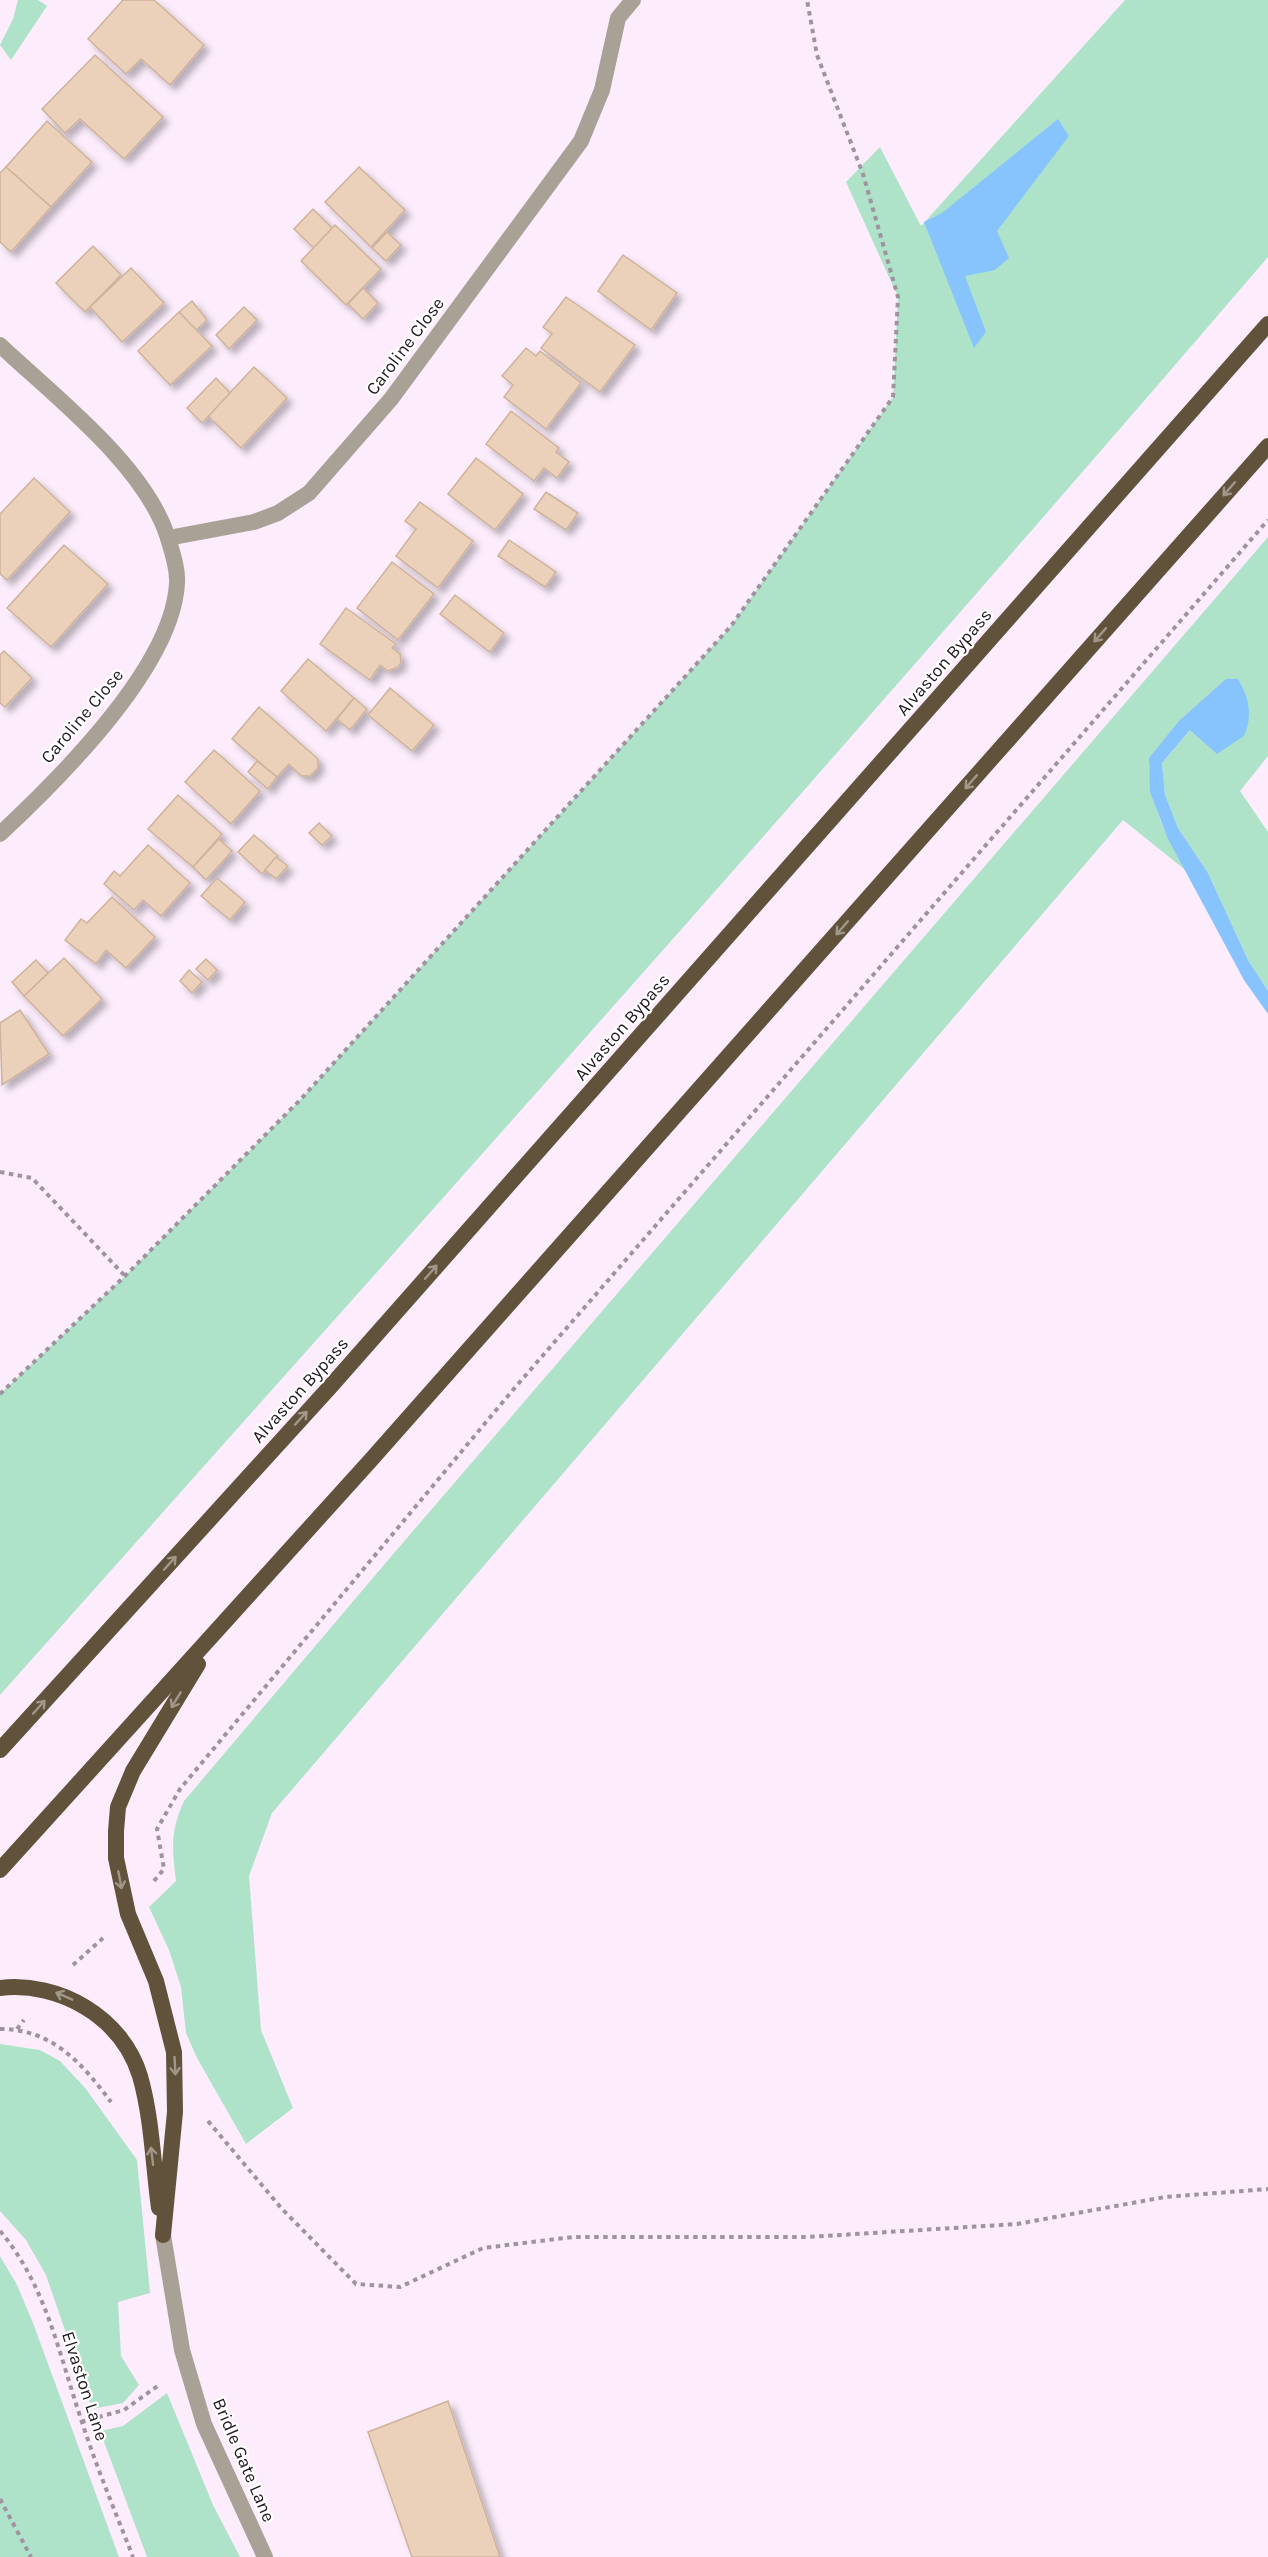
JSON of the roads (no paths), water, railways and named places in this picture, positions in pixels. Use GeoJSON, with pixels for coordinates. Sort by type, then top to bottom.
{"type":"FeatureCollection","features":[{"type":"Feature","properties":{"kind":"highway","name":"Alvaston Bypass"},"geometry":{"type":"LineString","coordinates":[[0,1750],[330,1387],[1268,324]]}},
{"type":"Feature","properties":{"kind":"highway"},"geometry":{"type":"LineString","coordinates":[[0,1870],[217,1632],[1268,446]]}},
{"type":"Feature","properties":{"kind":"highway"},"geometry":{"type":"LineString","coordinates":[[163,2235],[176,2082],[174,2052],[162,1998],[128,1914],[116,1858],[118,1807],[133,1771],[217,1632]]}},
{"type":"Feature","properties":{"kind":"highway"},"geometry":{"type":"LineString","coordinates":[[0,1988],[48,1989],[85,2006],[99,2017],[128,2052],[139,2073],[146,2099],[163,2235]]}},
{"type":"Feature","properties":{"kind":"street","name":"Caroline Close"},"geometry":{"type":"LineString","coordinates":[[168,538],[254,522],[278,513],[309,493],[391,399],[581,141],[602,90],[618,18],[633,0]]}},
{"type":"Feature","properties":{"kind":"street","name":"Caroline Close"},"geometry":{"type":"LineString","coordinates":[[0,345],[98,437],[147,492],[161,515],[178,581],[174,605],[164,637],[149,666],[129,694],[78,753],[0,834]]}},
{"type":"Feature","properties":{"kind":"street","name":"Bridle Gate Lane"},"geometry":{"type":"LineString","coordinates":[[163,2235],[172,2303],[186,2364],[204,2424],[265,2557]]}},
{"type":"Feature","properties":{"kind":"water"},"geometry":{"type":"Polygon","coordinates":[[[1058,119],[1069,136],[997,231],[1009,258],[995,270],[965,276],[986,332],[974,348],[924,222],[942,213],[1058,119]]]}},
{"type":"Feature","properties":{"kind":"water"},"geometry":{"type":"Polygon","coordinates":[[[1226,679],[1238,679],[1245,693],[1249,714],[1244,736],[1217,754],[1190,730],[1162,763],[1165,795],[1178,828],[1208,873],[1248,960],[1268,991],[1268,1014],[1244,980],[1168,839],[1150,792],[1149,758],[1179,721],[1226,679]]]}}]}
